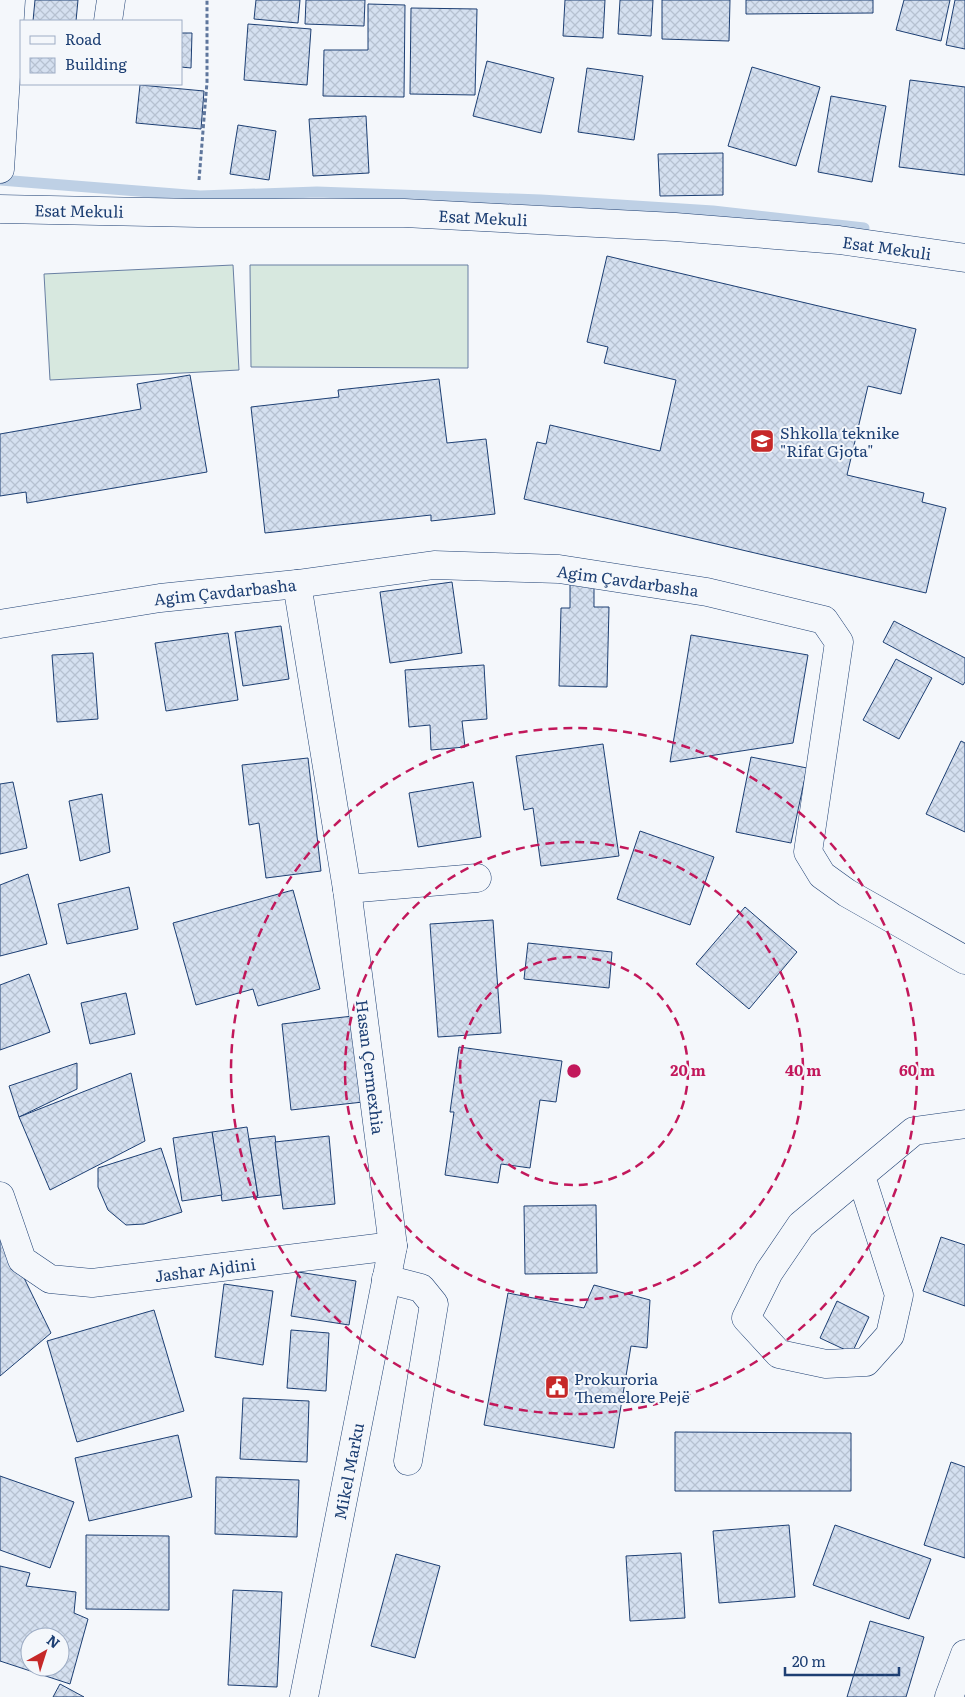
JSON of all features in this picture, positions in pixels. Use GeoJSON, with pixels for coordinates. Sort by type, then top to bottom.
{"type":"FeatureCollection","features":[{"type":"Feature","properties":{"kind":"street"},"geometry":{"type":"LineString","coordinates":[[1,161],[11,0]]}},
{"type":"Feature","properties":{"kind":"street"},"geometry":{"type":"LineString","coordinates":[[108,20],[111,0]]}},
{"type":"Feature","properties":{"kind":"street","name":"Esat Mekuli"},"geometry":{"type":"LineString","coordinates":[[0,209],[208,213],[404,213],[665,226],[839,240],[965,258]]}},
{"type":"Feature","properties":{"kind":"street","name":"Agim Çavdarbasha"},"geometry":{"type":"LineString","coordinates":[[0,624],[160,598],[297,584],[434,565],[559,569],[708,592],[824,620],[839,642],[808,852],[822,875],[847,893],[965,960]]}},
{"type":"Feature","properties":{"kind":"street","name":"Hasan Çermexhia"},"geometry":{"type":"LineString","coordinates":[[297,584],[347,889],[393,1246]]}},
{"type":"Feature","properties":{"kind":"street"},"geometry":{"type":"LineString","coordinates":[[347,889],[477,878]]}},
{"type":"Feature","properties":{"kind":"street"},"geometry":{"type":"LineString","coordinates":[[860,1176],[899,1295],[890,1335],[866,1362],[826,1364],[778,1354],[746,1318],[769,1272],[801,1225],[914,1131],[965,1124]]}},
{"type":"Feature","properties":{"kind":"street","name":"Jashar Ajdini"},"geometry":{"type":"LineString","coordinates":[[0,1196],[22,1260],[50,1279],[92,1283],[393,1246]]}},
{"type":"Feature","properties":{"kind":"street","name":"Mikel Marku"},"geometry":{"type":"LineString","coordinates":[[304,1697],[393,1246]]}},
{"type":"Feature","properties":{"kind":"street"},"geometry":{"type":"LineString","coordinates":[[386,1279],[422,1288],[434,1304],[408,1461]]}},
{"type":"Feature","properties":{"kind":"street"},"geometry":{"type":"LineString","coordinates":[[949,1697],[965,1654]]}},
{"type":"Feature","properties":{"kind":"path"},"geometry":{"type":"LineString","coordinates":[[199,178],[207,82],[207,0]]}},
{"type":"Feature","properties":{"kind":"shaded area"},"geometry":{"type":"Polygon","coordinates":[[[233,265],[239,370],[50,380],[44,274],[233,265]]]}},
{"type":"Feature","properties":{"kind":"shaded area"},"geometry":{"type":"Polygon","coordinates":[[[250,265],[468,265],[468,368],[251,367],[250,265]]]}},
{"type":"Feature","properties":{"kind":"building"},"geometry":{"type":"Polygon","coordinates":[[[35,0],[78,0],[76,20],[33,20],[35,0]]]}},
{"type":"Feature","properties":{"kind":"building"},"geometry":{"type":"Polygon","coordinates":[[[256,0],[300,0],[298,23],[254,19],[256,0]]]}},
{"type":"Feature","properties":{"kind":"building"},"geometry":{"type":"Polygon","coordinates":[[[306,0],[365,0],[364,26],[305,24],[306,0]]]}},
{"type":"Feature","properties":{"kind":"building"},"geometry":{"type":"Polygon","coordinates":[[[565,0],[605,0],[603,38],[563,36],[565,0]]]}},
{"type":"Feature","properties":{"kind":"building"},"geometry":{"type":"Polygon","coordinates":[[[620,0],[653,0],[651,36],[618,34],[620,0]]]}},
{"type":"Feature","properties":{"kind":"building"},"geometry":{"type":"Polygon","coordinates":[[[662,0],[730,0],[729,41],[662,39],[662,0]]]}},
{"type":"Feature","properties":{"kind":"building"},"geometry":{"type":"Polygon","coordinates":[[[746,0],[873,0],[873,13],[746,14],[746,0]]]}},
{"type":"Feature","properties":{"kind":"building"},"geometry":{"type":"Polygon","coordinates":[[[904,0],[950,0],[941,41],[896,30],[904,0]]]}},
{"type":"Feature","properties":{"kind":"building"},"geometry":{"type":"Polygon","coordinates":[[[955,0],[965,0],[965,49],[946,45],[955,0]]]}},
{"type":"Feature","properties":{"kind":"building"},"geometry":{"type":"Polygon","coordinates":[[[368,4],[405,5],[404,97],[323,96],[324,50],[368,50],[368,4]]]}},
{"type":"Feature","properties":{"kind":"building"},"geometry":{"type":"Polygon","coordinates":[[[411,8],[477,9],[475,95],[410,94],[411,8]]]}},
{"type":"Feature","properties":{"kind":"building"},"geometry":{"type":"Polygon","coordinates":[[[248,24],[311,29],[307,85],[244,80],[248,24]]]}},
{"type":"Feature","properties":{"kind":"building"},"geometry":{"type":"Polygon","coordinates":[[[182,33],[192,33],[191,68],[182,67],[182,33]]]}},
{"type":"Feature","properties":{"kind":"building"},"geometry":{"type":"Polygon","coordinates":[[[487,61],[554,78],[541,133],[473,116],[487,61]]]}},
{"type":"Feature","properties":{"kind":"building"},"geometry":{"type":"Polygon","coordinates":[[[752,67],[820,87],[796,166],[728,146],[752,67]]]}},
{"type":"Feature","properties":{"kind":"building"},"geometry":{"type":"Polygon","coordinates":[[[587,68],[643,76],[634,140],[578,132],[587,68]]]}},
{"type":"Feature","properties":{"kind":"building"},"geometry":{"type":"Polygon","coordinates":[[[910,80],[965,87],[965,175],[899,167],[910,80]]]}},
{"type":"Feature","properties":{"kind":"building"},"geometry":{"type":"Polygon","coordinates":[[[140,85],[204,91],[201,129],[136,123],[140,85]]]}},
{"type":"Feature","properties":{"kind":"building"},"geometry":{"type":"Polygon","coordinates":[[[831,96],[886,106],[872,182],[818,172],[831,96]]]}},
{"type":"Feature","properties":{"kind":"building"},"geometry":{"type":"Polygon","coordinates":[[[366,116],[369,173],[313,176],[309,119],[366,116]]]}},
{"type":"Feature","properties":{"kind":"building"},"geometry":{"type":"Polygon","coordinates":[[[238,125],[276,131],[269,180],[230,174],[238,125]]]}},
{"type":"Feature","properties":{"kind":"building"},"geometry":{"type":"Polygon","coordinates":[[[723,153],[723,195],[660,196],[658,154],[723,153]]]}},
{"type":"Feature","properties":{"kind":"building"},"geometry":{"type":"Polygon","coordinates":[[[607,256],[916,329],[901,394],[868,386],[847,475],[924,493],[922,502],[946,508],[926,593],[524,499],[537,442],[546,444],[550,425],[660,451],[676,380],[604,363],[608,347],[587,342],[607,256]]]}},
{"type":"Feature","properties":{"kind":"building"},"geometry":{"type":"Polygon","coordinates":[[[190,375],[207,472],[27,503],[26,492],[0,496],[0,434],[141,409],[137,384],[190,375]]]}},
{"type":"Feature","properties":{"kind":"building"},"geometry":{"type":"Polygon","coordinates":[[[439,379],[447,443],[486,439],[495,514],[431,521],[431,515],[265,533],[251,407],[339,397],[338,390],[439,379]]]}},
{"type":"Feature","properties":{"kind":"building"},"geometry":{"type":"Polygon","coordinates":[[[452,582],[462,653],[390,663],[380,592],[452,582]]]}},
{"type":"Feature","properties":{"kind":"building"},"geometry":{"type":"Polygon","coordinates":[[[570,584],[594,585],[594,607],[609,607],[607,687],[559,686],[561,608],[570,608],[570,584]]]}},
{"type":"Feature","properties":{"kind":"building"},"geometry":{"type":"Polygon","coordinates":[[[894,621],[965,658],[965,682],[963,685],[883,642],[894,621]]]}},
{"type":"Feature","properties":{"kind":"building"},"geometry":{"type":"Polygon","coordinates":[[[281,626],[289,679],[243,686],[235,632],[281,626]]]}},
{"type":"Feature","properties":{"kind":"building"},"geometry":{"type":"Polygon","coordinates":[[[228,633],[238,700],[166,711],[155,643],[228,633]]]}},
{"type":"Feature","properties":{"kind":"building"},"geometry":{"type":"Polygon","coordinates":[[[691,635],[808,655],[793,743],[670,762],[691,635]]]}},
{"type":"Feature","properties":{"kind":"building"},"geometry":{"type":"Polygon","coordinates":[[[93,653],[98,719],[57,722],[52,655],[93,653]]]}},
{"type":"Feature","properties":{"kind":"building"},"geometry":{"type":"Polygon","coordinates":[[[896,659],[932,678],[899,739],[863,720],[896,659]]]}},
{"type":"Feature","properties":{"kind":"building"},"geometry":{"type":"Polygon","coordinates":[[[484,665],[487,719],[462,721],[465,747],[431,750],[430,725],[409,727],[405,670],[484,665]]]}},
{"type":"Feature","properties":{"kind":"building"},"geometry":{"type":"Polygon","coordinates":[[[961,741],[965,743],[965,832],[926,814],[961,741]]]}},
{"type":"Feature","properties":{"kind":"building"},"geometry":{"type":"Polygon","coordinates":[[[603,744],[619,856],[541,866],[533,808],[524,810],[516,756],[603,744]]]}},
{"type":"Feature","properties":{"kind":"building"},"geometry":{"type":"Polygon","coordinates":[[[751,757],[807,768],[791,843],[736,832],[751,757]]]}},
{"type":"Feature","properties":{"kind":"building"},"geometry":{"type":"Polygon","coordinates":[[[308,758],[321,871],[266,878],[259,823],[249,825],[242,765],[308,758]]]}},
{"type":"Feature","properties":{"kind":"building"},"geometry":{"type":"Polygon","coordinates":[[[13,782],[27,848],[0,854],[0,784],[13,782]]]}},
{"type":"Feature","properties":{"kind":"building"},"geometry":{"type":"Polygon","coordinates":[[[473,782],[481,837],[418,847],[409,793],[473,782]]]}},
{"type":"Feature","properties":{"kind":"building"},"geometry":{"type":"Polygon","coordinates":[[[102,794],[110,852],[80,861],[69,801],[102,794]]]}},
{"type":"Feature","properties":{"kind":"building"},"geometry":{"type":"Polygon","coordinates":[[[640,831],[714,857],[690,925],[617,899],[640,831]]]}},
{"type":"Feature","properties":{"kind":"building"},"geometry":{"type":"Polygon","coordinates":[[[28,874],[47,944],[0,956],[0,885],[28,874]]]}},
{"type":"Feature","properties":{"kind":"building"},"geometry":{"type":"Polygon","coordinates":[[[129,887],[138,929],[67,944],[58,904],[129,887]]]}},
{"type":"Feature","properties":{"kind":"building"},"geometry":{"type":"Polygon","coordinates":[[[293,890],[320,989],[258,1006],[253,989],[196,1005],[173,923],[293,890]]]}},
{"type":"Feature","properties":{"kind":"building"},"geometry":{"type":"Polygon","coordinates":[[[745,907],[797,952],[749,1009],[696,964],[745,907]]]}},
{"type":"Feature","properties":{"kind":"building"},"geometry":{"type":"Polygon","coordinates":[[[493,920],[501,1033],[438,1037],[430,924],[493,920]]]}},
{"type":"Feature","properties":{"kind":"building"},"geometry":{"type":"Polygon","coordinates":[[[528,943],[612,952],[609,988],[524,979],[528,943]]]}},
{"type":"Feature","properties":{"kind":"building"},"geometry":{"type":"Polygon","coordinates":[[[29,974],[50,1032],[0,1050],[0,985],[29,974]]]}},
{"type":"Feature","properties":{"kind":"building"},"geometry":{"type":"Polygon","coordinates":[[[126,993],[135,1034],[90,1044],[81,1003],[126,993]]]}},
{"type":"Feature","properties":{"kind":"building"},"geometry":{"type":"Polygon","coordinates":[[[353,1016],[363,1102],[291,1110],[282,1024],[353,1016]]]}},
{"type":"Feature","properties":{"kind":"building"},"geometry":{"type":"Polygon","coordinates":[[[459,1047],[562,1061],[556,1102],[540,1100],[530,1168],[501,1164],[498,1183],[445,1175],[454,1112],[450,1112],[459,1047]]]}},
{"type":"Feature","properties":{"kind":"building"},"geometry":{"type":"Polygon","coordinates":[[[77,1063],[77,1089],[19,1117],[9,1086],[77,1063]]]}},
{"type":"Feature","properties":{"kind":"building"},"geometry":{"type":"Polygon","coordinates":[[[131,1073],[145,1141],[50,1190],[19,1117],[131,1073]]]}},
{"type":"Feature","properties":{"kind":"building"},"geometry":{"type":"Polygon","coordinates":[[[247,1127],[258,1196],[222,1201],[212,1132],[247,1127]]]}},
{"type":"Feature","properties":{"kind":"building"},"geometry":{"type":"Polygon","coordinates":[[[212,1132],[222,1195],[182,1201],[173,1138],[212,1132]]]}},
{"type":"Feature","properties":{"kind":"building"},"geometry":{"type":"Polygon","coordinates":[[[275,1136],[281,1195],[253,1198],[258,1196],[249,1139],[275,1136]]]}},
{"type":"Feature","properties":{"kind":"building"},"geometry":{"type":"Polygon","coordinates":[[[329,1136],[335,1204],[283,1209],[275,1142],[329,1136]]]}},
{"type":"Feature","properties":{"kind":"building"},"geometry":{"type":"Polygon","coordinates":[[[161,1148],[182,1212],[144,1224],[126,1225],[108,1210],[98,1187],[98,1168],[161,1148]]]}},
{"type":"Feature","properties":{"kind":"building"},"geometry":{"type":"Polygon","coordinates":[[[596,1205],[597,1273],[525,1274],[524,1206],[596,1205]]]}},
{"type":"Feature","properties":{"kind":"building"},"geometry":{"type":"Polygon","coordinates":[[[3,1235],[51,1333],[0,1376],[0,1237],[3,1235]]]}},
{"type":"Feature","properties":{"kind":"building"},"geometry":{"type":"Polygon","coordinates":[[[941,1237],[965,1245],[965,1306],[923,1291],[941,1237]]]}},
{"type":"Feature","properties":{"kind":"building"},"geometry":{"type":"Polygon","coordinates":[[[298,1272],[356,1281],[349,1325],[291,1316],[298,1272]]]}},
{"type":"Feature","properties":{"kind":"building"},"geometry":{"type":"Polygon","coordinates":[[[224,1284],[273,1291],[263,1365],[215,1357],[224,1284]]]}},
{"type":"Feature","properties":{"kind":"building","name":"Prokuroria Themelore Pejë"},"geometry":{"type":"Polygon","coordinates":[[[594,1285],[650,1300],[647,1348],[631,1346],[614,1448],[484,1425],[508,1293],[584,1308],[594,1285]]]}},
{"type":"Feature","properties":{"kind":"building"},"geometry":{"type":"Polygon","coordinates":[[[837,1301],[869,1317],[852,1353],[820,1338],[837,1301]]]}},
{"type":"Feature","properties":{"kind":"building"},"geometry":{"type":"Polygon","coordinates":[[[154,1310],[184,1411],[77,1442],[47,1341],[154,1310]]]}},
{"type":"Feature","properties":{"kind":"building"},"geometry":{"type":"Polygon","coordinates":[[[291,1330],[329,1333],[326,1391],[287,1388],[291,1330]]]}},
{"type":"Feature","properties":{"kind":"building"},"geometry":{"type":"Polygon","coordinates":[[[243,1398],[309,1401],[307,1462],[240,1459],[243,1398]]]}},
{"type":"Feature","properties":{"kind":"building"},"geometry":{"type":"Polygon","coordinates":[[[675,1432],[851,1433],[851,1491],[675,1491],[675,1432]]]}},
{"type":"Feature","properties":{"kind":"building"},"geometry":{"type":"Polygon","coordinates":[[[178,1435],[192,1497],[89,1521],[75,1458],[178,1435]]]}},
{"type":"Feature","properties":{"kind":"building"},"geometry":{"type":"Polygon","coordinates":[[[951,1462],[965,1467],[965,1558],[924,1545],[951,1462]]]}},
{"type":"Feature","properties":{"kind":"building"},"geometry":{"type":"Polygon","coordinates":[[[0,1476],[74,1502],[50,1568],[0,1550],[0,1476]]]}},
{"type":"Feature","properties":{"kind":"building"},"geometry":{"type":"Polygon","coordinates":[[[216,1477],[299,1480],[297,1537],[215,1534],[216,1477]]]}},
{"type":"Feature","properties":{"kind":"building"},"geometry":{"type":"Polygon","coordinates":[[[789,1525],[795,1597],[719,1603],[713,1531],[789,1525]]]}},
{"type":"Feature","properties":{"kind":"building"},"geometry":{"type":"Polygon","coordinates":[[[835,1525],[931,1559],[909,1619],[813,1585],[835,1525]]]}},
{"type":"Feature","properties":{"kind":"building"},"geometry":{"type":"Polygon","coordinates":[[[86,1535],[169,1536],[169,1610],[86,1609],[86,1535]]]}},
{"type":"Feature","properties":{"kind":"building"},"geometry":{"type":"Polygon","coordinates":[[[681,1553],[685,1618],[630,1621],[626,1556],[681,1553]]]}},
{"type":"Feature","properties":{"kind":"building"},"geometry":{"type":"Polygon","coordinates":[[[396,1554],[440,1566],[415,1658],[371,1646],[396,1554]]]}},
{"type":"Feature","properties":{"kind":"building"},"geometry":{"type":"Polygon","coordinates":[[[0,1566],[30,1573],[26,1586],[76,1592],[74,1613],[88,1619],[70,1684],[49,1677],[70,1677],[70,1627],[20,1627],[20,1668],[0,1661],[0,1566]]]}},
{"type":"Feature","properties":{"kind":"building"},"geometry":{"type":"Polygon","coordinates":[[[233,1590],[282,1592],[277,1687],[228,1685],[233,1590]]]}},
{"type":"Feature","properties":{"kind":"building"},"geometry":{"type":"Polygon","coordinates":[[[870,1621],[924,1637],[906,1697],[847,1697],[870,1621]]]}},
{"type":"Feature","properties":{"kind":"building"},"geometry":{"type":"Polygon","coordinates":[[[60,1684],[84,1697],[53,1697],[60,1684]]]}},
{"type":"Feature","properties":{"kind":"waterway"},"geometry":{"type":"LineString","coordinates":[[0,180],[200,196],[317,192],[541,200],[713,211],[864,228]]}},
{"type":"Feature","properties":{"kind":"place","name":"Shkolla teknike \"Rifat Gjota\""},"geometry":{"type":"Point","coordinates":[762,441]}},
{"type":"Feature","properties":{"kind":"place","name":"Prokuroria Themelore Pejë"},"geometry":{"type":"Point","coordinates":[557,1387]}}]}
